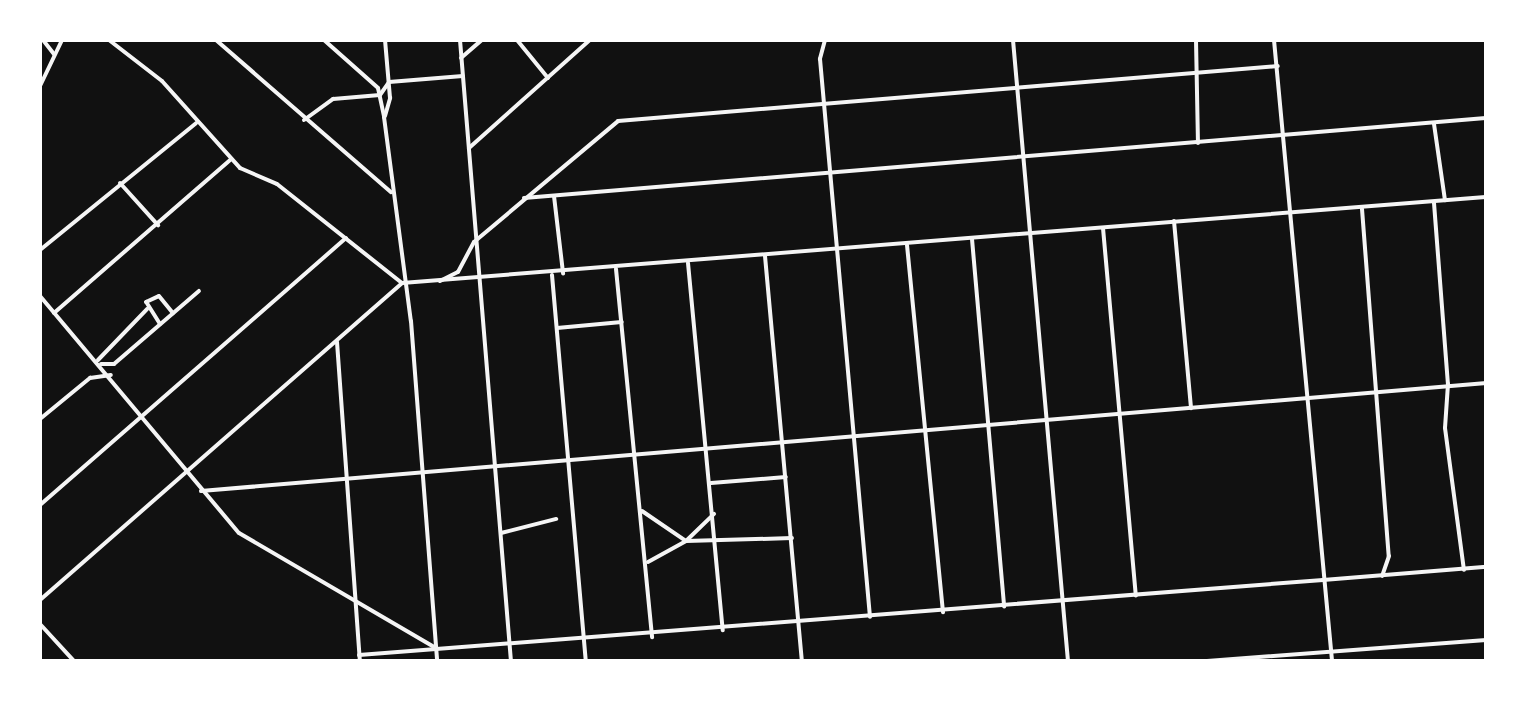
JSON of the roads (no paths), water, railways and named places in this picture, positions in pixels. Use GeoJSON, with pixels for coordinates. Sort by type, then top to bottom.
{"type":"FeatureCollection","features":[{"type":"Feature","properties":{"kind":"street"},"geometry":{"type":"LineString","coordinates":[[43,40],[54,54]]}},
{"type":"Feature","properties":{"kind":"street"},"geometry":{"type":"LineString","coordinates":[[40,86],[62,40]]}},
{"type":"Feature","properties":{"kind":"street"},"geometry":{"type":"LineString","coordinates":[[109,40],[162,81],[230,160],[277,184],[402,283],[477,281],[1486,197]]}},
{"type":"Feature","properties":{"kind":"street"},"geometry":{"type":"LineString","coordinates":[[216,40],[304,121],[391,192]]}},
{"type":"Feature","properties":{"kind":"street"},"geometry":{"type":"LineString","coordinates":[[324,40],[380,95],[424,471],[437,661]]}},
{"type":"Feature","properties":{"kind":"street"},"geometry":{"type":"LineString","coordinates":[[384,117],[389,82],[385,40]]}},
{"type":"Feature","properties":{"kind":"street"},"geometry":{"type":"LineString","coordinates":[[460,40],[477,281],[497,466],[511,661]]}},
{"type":"Feature","properties":{"kind":"street"},"geometry":{"type":"LineString","coordinates":[[461,58],[482,40]]}},
{"type":"Feature","properties":{"kind":"street"},"geometry":{"type":"LineString","coordinates":[[517,40],[548,78]]}},
{"type":"Feature","properties":{"kind":"street"},"geometry":{"type":"LineString","coordinates":[[469,148],[590,40]]}},
{"type":"Feature","properties":{"kind":"street"},"geometry":{"type":"LineString","coordinates":[[825,40],[825,105],[830,175],[870,617]]}},
{"type":"Feature","properties":{"kind":"street"},"geometry":{"type":"LineString","coordinates":[[1013,40],[1068,661]]}},
{"type":"Feature","properties":{"kind":"street"},"geometry":{"type":"LineString","coordinates":[[1196,40],[1198,143]]}},
{"type":"Feature","properties":{"kind":"street"},"geometry":{"type":"LineString","coordinates":[[1274,40],[1322,580],[1332,661]]}},
{"type":"Feature","properties":{"kind":"street"},"geometry":{"type":"LineString","coordinates":[[437,282],[458,272],[474,242],[618,121],[1198,70],[1278,66]]}},
{"type":"Feature","properties":{"kind":"street"},"geometry":{"type":"LineString","coordinates":[[389,82],[463,76]]}},
{"type":"Feature","properties":{"kind":"street"},"geometry":{"type":"LineString","coordinates":[[380,95],[389,82]]}},
{"type":"Feature","properties":{"kind":"street"},"geometry":{"type":"LineString","coordinates":[[304,121],[333,99],[380,95]]}},
{"type":"Feature","properties":{"kind":"street"},"geometry":{"type":"LineString","coordinates":[[524,198],[830,175],[1486,118]]}},
{"type":"Feature","properties":{"kind":"street"},"geometry":{"type":"LineString","coordinates":[[40,250],[196,123]]}},
{"type":"Feature","properties":{"kind":"street"},"geometry":{"type":"LineString","coordinates":[[1434,124],[1445,201]]}},
{"type":"Feature","properties":{"kind":"street"},"geometry":{"type":"LineString","coordinates":[[54,313],[230,160]]}},
{"type":"Feature","properties":{"kind":"street"},"geometry":{"type":"LineString","coordinates":[[120,183],[158,225]]}},
{"type":"Feature","properties":{"kind":"street"},"geometry":{"type":"LineString","coordinates":[[554,196],[563,274]]}},
{"type":"Feature","properties":{"kind":"street"},"geometry":{"type":"LineString","coordinates":[[1434,202],[1448,384],[1445,428],[1464,570]]}},
{"type":"Feature","properties":{"kind":"street"},"geometry":{"type":"LineString","coordinates":[[1362,208],[1389,556],[1382,576]]}},
{"type":"Feature","properties":{"kind":"street"},"geometry":{"type":"LineString","coordinates":[[1174,221],[1191,408]]}},
{"type":"Feature","properties":{"kind":"street"},"geometry":{"type":"LineString","coordinates":[[1103,228],[1117,413],[1136,596]]}},
{"type":"Feature","properties":{"kind":"street"},"geometry":{"type":"LineString","coordinates":[[40,505],[346,238]]}},
{"type":"Feature","properties":{"kind":"street"},"geometry":{"type":"LineString","coordinates":[[972,239],[1004,607]]}},
{"type":"Feature","properties":{"kind":"street"},"geometry":{"type":"LineString","coordinates":[[907,245],[928,427],[943,612]]}},
{"type":"Feature","properties":{"kind":"street"},"geometry":{"type":"LineString","coordinates":[[765,256],[802,661]]}},
{"type":"Feature","properties":{"kind":"street"},"geometry":{"type":"LineString","coordinates":[[688,263],[723,630]]}},
{"type":"Feature","properties":{"kind":"street"},"geometry":{"type":"LineString","coordinates":[[616,269],[648,562],[652,637]]}},
{"type":"Feature","properties":{"kind":"street"},"geometry":{"type":"LineString","coordinates":[[552,275],[586,661]]}},
{"type":"Feature","properties":{"kind":"street"},"geometry":{"type":"LineString","coordinates":[[40,600],[190,475],[402,283]]}},
{"type":"Feature","properties":{"kind":"street"},"geometry":{"type":"LineString","coordinates":[[99,362],[114,364],[199,291]]}},
{"type":"Feature","properties":{"kind":"street"},"geometry":{"type":"LineString","coordinates":[[40,296],[111,375],[201,491],[239,533],[357,597],[436,648]]}},
{"type":"Feature","properties":{"kind":"street"},"geometry":{"type":"LineString","coordinates":[[160,324],[147,309],[146,302],[159,296],[173,313]]}},
{"type":"Feature","properties":{"kind":"street"},"geometry":{"type":"LineString","coordinates":[[99,362],[147,309]]}},
{"type":"Feature","properties":{"kind":"street"},"geometry":{"type":"LineString","coordinates":[[557,328],[622,322]]}},
{"type":"Feature","properties":{"kind":"street"},"geometry":{"type":"LineString","coordinates":[[337,342],[360,658],[436,648],[584,643],[1486,567]]}},
{"type":"Feature","properties":{"kind":"street"},"geometry":{"type":"LineString","coordinates":[[40,418],[90,378],[111,375]]}},
{"type":"Feature","properties":{"kind":"street"},"geometry":{"type":"LineString","coordinates":[[201,491],[928,427],[1191,408],[1378,389],[1486,383]]}},
{"type":"Feature","properties":{"kind":"street"},"geometry":{"type":"LineString","coordinates":[[711,483],[786,477]]}},
{"type":"Feature","properties":{"kind":"street"},"geometry":{"type":"LineString","coordinates":[[642,511],[686,541],[717,544],[792,538]]}},
{"type":"Feature","properties":{"kind":"street"},"geometry":{"type":"LineString","coordinates":[[648,562],[686,541],[714,514]]}},
{"type":"Feature","properties":{"kind":"street"},"geometry":{"type":"LineString","coordinates":[[501,533],[556,519]]}},
{"type":"Feature","properties":{"kind":"street"},"geometry":{"type":"LineString","coordinates":[[40,624],[74,661]]}},
{"type":"Feature","properties":{"kind":"street"},"geometry":{"type":"LineString","coordinates":[[1207,661],[1486,640]]}}]}
